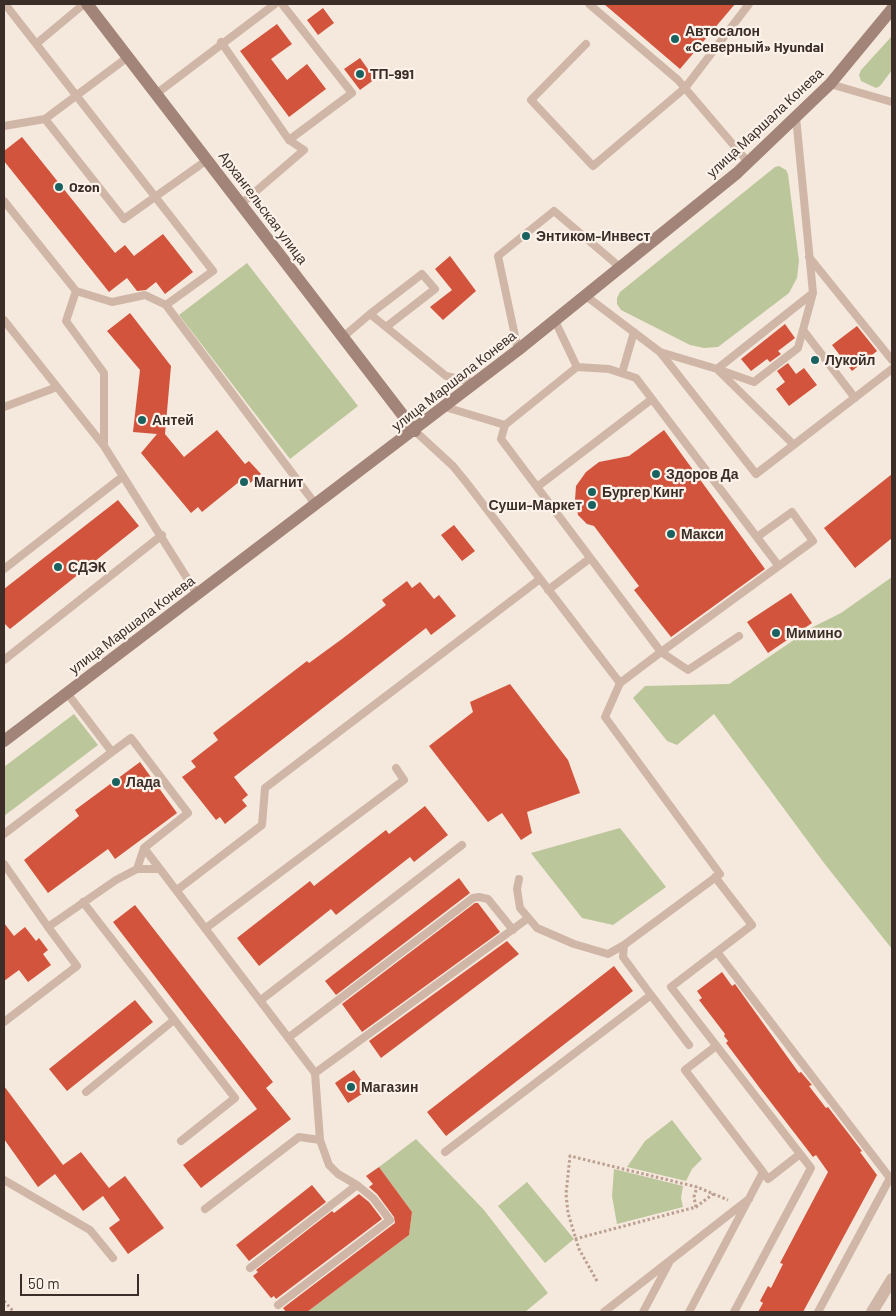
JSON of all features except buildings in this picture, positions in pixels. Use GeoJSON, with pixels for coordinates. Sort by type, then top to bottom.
{"type":"FeatureCollection","features":[{"type":"Feature","properties":{"kind":"main road","name":"Архангельская улица"},"geometry":{"type":"LineString","coordinates":[[85,4],[414,431]]}},
{"type":"Feature","properties":{"kind":"main road","name":"улица Маршала Конева"},"geometry":{"type":"LineString","coordinates":[[4,741],[446,407],[621,268],[748,162],[796,117],[830,84],[892,9]]}},
{"type":"Feature","properties":{"kind":"street"},"geometry":{"type":"LineString","coordinates":[[872,1312],[892,1278]]}},
{"type":"Feature","properties":{"kind":"lane"},"geometry":{"type":"LineString","coordinates":[[5,4],[213,271],[166,305]]}},
{"type":"Feature","properties":{"kind":"lane"},"geometry":{"type":"LineString","coordinates":[[36,44],[85,4]]}},
{"type":"Feature","properties":{"kind":"lane"},"geometry":{"type":"LineString","coordinates":[[156,94],[221,42],[275,4]]}},
{"type":"Feature","properties":{"kind":"lane"},"geometry":{"type":"LineString","coordinates":[[282,4],[352,93],[289,140]]}},
{"type":"Feature","properties":{"kind":"lane"},"geometry":{"type":"LineString","coordinates":[[589,4],[685,88],[748,162]]}},
{"type":"Feature","properties":{"kind":"lane"},"geometry":{"type":"LineString","coordinates":[[586,44],[531,100],[593,166],[685,88],[749,4]]}},
{"type":"Feature","properties":{"kind":"lane"},"geometry":{"type":"LineString","coordinates":[[221,42],[289,140],[304,150],[240,204]]}},
{"type":"Feature","properties":{"kind":"lane"},"geometry":{"type":"LineString","coordinates":[[4,126],[45,120],[128,58]]}},
{"type":"Feature","properties":{"kind":"lane"},"geometry":{"type":"LineString","coordinates":[[830,84],[892,102]]}},
{"type":"Feature","properties":{"kind":"lane"},"geometry":{"type":"LineString","coordinates":[[660,352],[754,382],[798,348],[813,293],[796,117]]}},
{"type":"Feature","properties":{"kind":"lane"},"geometry":{"type":"LineString","coordinates":[[45,120],[124,219],[207,160]]}},
{"type":"Feature","properties":{"kind":"lane"},"geometry":{"type":"LineString","coordinates":[[4,201],[76,291],[112,302],[145,295],[166,305],[316,505]]}},
{"type":"Feature","properties":{"kind":"lane"},"geometry":{"type":"LineString","coordinates":[[518,350],[498,256],[554,211],[621,268]]}},
{"type":"Feature","properties":{"kind":"lane"},"geometry":{"type":"LineString","coordinates":[[809,257],[892,360]]}},
{"type":"Feature","properties":{"kind":"lane"},"geometry":{"type":"LineString","coordinates":[[343,337],[422,274],[435,289],[386,327]]}},
{"type":"Feature","properties":{"kind":"lane"},"geometry":{"type":"LineString","coordinates":[[76,291],[66,321],[104,373],[104,446]]}},
{"type":"Feature","properties":{"kind":"lane"},"geometry":{"type":"LineString","coordinates":[[717,369],[813,293]]}},
{"type":"Feature","properties":{"kind":"lane"},"geometry":{"type":"LineString","coordinates":[[586,296],[660,352],[756,474],[892,369]]}},
{"type":"Feature","properties":{"kind":"lane"},"geometry":{"type":"LineString","coordinates":[[370,314],[446,376],[476,383]]}},
{"type":"Feature","properties":{"kind":"lane"},"geometry":{"type":"LineString","coordinates":[[4,320],[104,446],[197,594]]}},
{"type":"Feature","properties":{"kind":"lane"},"geometry":{"type":"LineString","coordinates":[[555,321],[577,367]]}},
{"type":"Feature","properties":{"kind":"lane"},"geometry":{"type":"LineString","coordinates":[[803,330],[854,398]]}},
{"type":"Feature","properties":{"kind":"lane"},"geometry":{"type":"LineString","coordinates":[[622,373],[634,332]]}},
{"type":"Feature","properties":{"kind":"lane"},"geometry":{"type":"LineString","coordinates":[[739,636],[688,670],[661,652],[589,559],[502,439],[505,425],[577,367],[609,369],[636,378],[778,566]]}},
{"type":"Feature","properties":{"kind":"lane"},"geometry":{"type":"LineString","coordinates":[[717,369],[793,444]]}},
{"type":"Feature","properties":{"kind":"lane"},"geometry":{"type":"LineString","coordinates":[[4,406],[57,387]]}},
{"type":"Feature","properties":{"kind":"lane"},"geometry":{"type":"LineString","coordinates":[[537,488],[652,399]]}},
{"type":"Feature","properties":{"kind":"lane"},"geometry":{"type":"LineString","coordinates":[[446,407],[505,425]]}},
{"type":"Feature","properties":{"kind":"lane"},"geometry":{"type":"LineString","coordinates":[[414,431],[453,466],[620,683]]}},
{"type":"Feature","properties":{"kind":"lane"},"geometry":{"type":"LineString","coordinates":[[4,569],[122,477]]}},
{"type":"Feature","properties":{"kind":"lane"},"geometry":{"type":"LineString","coordinates":[[519,878],[518,898],[520,908],[528,919],[546,934],[608,954],[624,945],[720,874],[604,717],[620,683],[813,541],[792,512],[757,537]]}},
{"type":"Feature","properties":{"kind":"lane"},"geometry":{"type":"LineString","coordinates":[[4,660],[162,536]]}},
{"type":"Feature","properties":{"kind":"lane"},"geometry":{"type":"LineString","coordinates":[[548,590],[589,559]]}},
{"type":"Feature","properties":{"kind":"lane"},"geometry":{"type":"LineString","coordinates":[[176,890],[262,824],[265,788],[540,579]]}},
{"type":"Feature","properties":{"kind":"lane"},"geometry":{"type":"LineString","coordinates":[[67,693],[112,752]]}},
{"type":"Feature","properties":{"kind":"lane"},"geometry":{"type":"LineString","coordinates":[[4,834],[131,738],[188,813],[144,848],[137,869]]}},
{"type":"Feature","properties":{"kind":"lane"},"geometry":{"type":"LineString","coordinates":[[206,928],[404,780],[396,768]]}},
{"type":"Feature","properties":{"kind":"lane"},"geometry":{"type":"LineString","coordinates":[[261,1000],[462,844]]}},
{"type":"Feature","properties":{"kind":"lane"},"geometry":{"type":"LineString","coordinates":[[144,848],[315,1073],[320,1140],[329,1164],[373,1198],[390,1220],[278,1305]]}},
{"type":"Feature","properties":{"kind":"lane"},"geometry":{"type":"LineString","coordinates":[[4,864],[77,966],[4,1022]]}},
{"type":"Feature","properties":{"kind":"lane"},"geometry":{"type":"LineString","coordinates":[[48,927],[116,880],[137,869],[160,869]]}},
{"type":"Feature","properties":{"kind":"lane"},"geometry":{"type":"LineString","coordinates":[[715,877],[752,925],[671,987],[811,1168],[734,1312]]}},
{"type":"Feature","properties":{"kind":"lane"},"geometry":{"type":"LineString","coordinates":[[288,1038],[473,898],[488,899],[513,930]]}},
{"type":"Feature","properties":{"kind":"lane"},"geometry":{"type":"LineString","coordinates":[[83,902],[236,1098],[181,1141]]}},
{"type":"Feature","properties":{"kind":"lane"},"geometry":{"type":"LineString","coordinates":[[315,1073],[528,919]]}},
{"type":"Feature","properties":{"kind":"lane"},"geometry":{"type":"LineString","coordinates":[[624,945],[624,957],[689,1045]]}},
{"type":"Feature","properties":{"kind":"lane"},"geometry":{"type":"LineString","coordinates":[[717,952],[890,1178],[818,1312]]}},
{"type":"Feature","properties":{"kind":"lane"},"geometry":{"type":"LineString","coordinates":[[444,1152],[651,995]]}},
{"type":"Feature","properties":{"kind":"lane"},"geometry":{"type":"LineString","coordinates":[[86,1092],[174,1020]]}},
{"type":"Feature","properties":{"kind":"lane"},"geometry":{"type":"LineString","coordinates":[[716,1046],[685,1070],[768,1179],[800,1154]]}},
{"type":"Feature","properties":{"kind":"lane"},"geometry":{"type":"LineString","coordinates":[[205,1209],[299,1137],[320,1140]]}},
{"type":"Feature","properties":{"kind":"lane"},"geometry":{"type":"LineString","coordinates":[[689,1312],[763,1172]]}},
{"type":"Feature","properties":{"kind":"lane"},"geometry":{"type":"LineString","coordinates":[[4,1180],[90,1230],[113,1258]]}},
{"type":"Feature","properties":{"kind":"lane"},"geometry":{"type":"LineString","coordinates":[[250,1268],[357,1185]]}},
{"type":"Feature","properties":{"kind":"lane"},"geometry":{"type":"LineString","coordinates":[[604,1312],[749,1199]]}},
{"type":"Feature","properties":{"kind":"lane"},"geometry":{"type":"LineString","coordinates":[[643,1312],[671,1260]]}},
{"type":"Feature","properties":{"kind":"path"},"geometry":{"type":"LineString","coordinates":[[575,1239],[696,1207],[714,1194],[697,1187],[570,1156],[566,1194],[575,1239],[597,1281]]}},
{"type":"Feature","properties":{"kind":"path"},"geometry":{"type":"LineString","coordinates":[[696,1207],[694,1197],[697,1187]]}},
{"type":"Feature","properties":{"kind":"path"},"geometry":{"type":"LineString","coordinates":[[4,1300],[14,1312]]}},
{"type":"Feature","properties":{"kind":"green space"},"geometry":{"type":"Polygon","coordinates":[[[892,36],[892,70],[880,86],[876,88],[861,81],[859,75],[861,70],[892,36]]]}},
{"type":"Feature","properties":{"kind":"green space"},"geometry":{"type":"Polygon","coordinates":[[[779,166],[786,170],[788,174],[799,261],[797,278],[789,293],[718,347],[704,348],[690,345],[621,310],[617,304],[620,292],[775,167],[779,166]]]}},
{"type":"Feature","properties":{"kind":"green space"},"geometry":{"type":"Polygon","coordinates":[[[247,263],[358,406],[290,459],[179,315],[247,263]]]}},
{"type":"Feature","properties":{"kind":"green space"},"geometry":{"type":"Polygon","coordinates":[[[892,577],[892,949],[824,863],[714,714],[677,745],[667,741],[633,698],[645,686],[729,684],[813,627],[841,613],[892,577]]]}},
{"type":"Feature","properties":{"kind":"green space"},"geometry":{"type":"Polygon","coordinates":[[[74,714],[98,745],[4,816],[4,767],[74,714]]]}},
{"type":"Feature","properties":{"kind":"green space"},"geometry":{"type":"Polygon","coordinates":[[[620,828],[666,887],[613,925],[582,918],[531,853],[620,828]]]}},
{"type":"Feature","properties":{"kind":"green space"},"geometry":{"type":"Polygon","coordinates":[[[672,1120],[702,1159],[692,1169],[686,1181],[627,1167],[645,1141],[672,1120]]]}},
{"type":"Feature","properties":{"kind":"green space"},"geometry":{"type":"Polygon","coordinates":[[[416,1139],[484,1210],[548,1293],[525,1312],[307,1312],[409,1235],[412,1212],[379,1167],[416,1139]]]}},
{"type":"Feature","properties":{"kind":"green space"},"geometry":{"type":"Polygon","coordinates":[[[614,1169],[683,1186],[681,1198],[683,1207],[617,1224],[612,1196],[614,1169]]]}},
{"type":"Feature","properties":{"kind":"green space"},"geometry":{"type":"Polygon","coordinates":[[[527,1182],[574,1239],[545,1263],[498,1206],[527,1182]]]}},
{"type":"Feature","properties":{"kind":"place","name":"Автосалон «Северный» Hyundai"},"geometry":{"type":"Point","coordinates":[675,39]}},
{"type":"Feature","properties":{"kind":"place","name":"ТП-991"},"geometry":{"type":"Point","coordinates":[360,74]}},
{"type":"Feature","properties":{"kind":"place","name":"Ozon"},"geometry":{"type":"Point","coordinates":[59,187]}},
{"type":"Feature","properties":{"kind":"place","name":"Энтиком-Инвест"},"geometry":{"type":"Point","coordinates":[526,236]}},
{"type":"Feature","properties":{"kind":"place","name":"Лукойл"},"geometry":{"type":"Point","coordinates":[815,360]}},
{"type":"Feature","properties":{"kind":"place","name":"Антей"},"geometry":{"type":"Point","coordinates":[142,420]}},
{"type":"Feature","properties":{"kind":"place","name":"Здоров Да"},"geometry":{"type":"Point","coordinates":[656,474]}},
{"type":"Feature","properties":{"kind":"place","name":"Магнит"},"geometry":{"type":"Point","coordinates":[244,482]}},
{"type":"Feature","properties":{"kind":"place","name":"Бургер Кинг"},"geometry":{"type":"Point","coordinates":[592,492]}},
{"type":"Feature","properties":{"kind":"place","name":"Суши-Маркет"},"geometry":{"type":"Point","coordinates":[592,505]}},
{"type":"Feature","properties":{"kind":"place","name":"Макси"},"geometry":{"type":"Point","coordinates":[671,534]}},
{"type":"Feature","properties":{"kind":"place","name":"СДЭК"},"geometry":{"type":"Point","coordinates":[58,567]}},
{"type":"Feature","properties":{"kind":"place","name":"Мимино"},"geometry":{"type":"Point","coordinates":[776,633]}},
{"type":"Feature","properties":{"kind":"place","name":"Лада"},"geometry":{"type":"Point","coordinates":[116,782]}},
{"type":"Feature","properties":{"kind":"place","name":"Магазин"},"geometry":{"type":"Point","coordinates":[351,1087]}}]}
